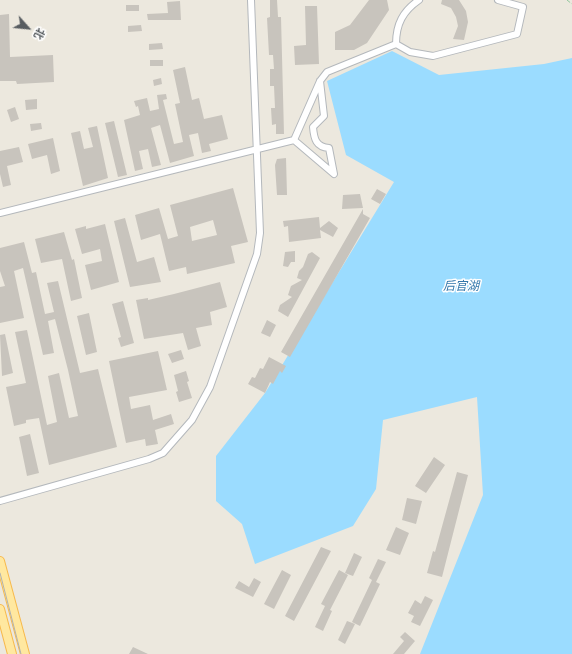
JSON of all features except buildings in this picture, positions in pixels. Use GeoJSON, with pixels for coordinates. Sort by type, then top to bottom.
{"type":"FeatureCollection","features":[{"type":"Feature","properties":{"kind":"main road"},"geometry":{"type":"LineString","coordinates":[[0,561],[25,654]]}},
{"type":"Feature","properties":{"kind":"main road"},"geometry":{"type":"LineString","coordinates":[[0,609],[12,654]]}},
{"type":"Feature","properties":{"kind":"street"},"geometry":{"type":"LineString","coordinates":[[0,501],[149,459],[163,452],[192,420],[210,387],[257,254],[260,233],[251,0]]}},
{"type":"Feature","properties":{"kind":"street"},"geometry":{"type":"LineString","coordinates":[[396,44],[398,25],[403,14],[419,0]]}},
{"type":"Feature","properties":{"kind":"street"},"geometry":{"type":"LineString","coordinates":[[396,44],[410,52],[433,56],[516,34],[523,7],[498,0]]}},
{"type":"Feature","properties":{"kind":"street"},"geometry":{"type":"LineString","coordinates":[[294,140],[320,82],[327,72],[396,44]]}},
{"type":"Feature","properties":{"kind":"street"},"geometry":{"type":"LineString","coordinates":[[294,140],[334,174],[329,148],[323,148],[317,144],[314,137],[313,127],[324,116],[320,82]]}},
{"type":"Feature","properties":{"kind":"street"},"geometry":{"type":"LineString","coordinates":[[0,213],[294,140]]}},
{"type":"Feature","properties":{"kind":"path"},"geometry":{"type":"LineString","coordinates":[[567,0],[572,4]]}},
{"type":"Feature","properties":{"kind":"water","name":"后官湖"},"geometry":{"type":"Polygon","coordinates":[[[392,51],[439,75],[544,64],[572,58],[572,654],[420,654],[483,495],[477,397],[383,420],[376,489],[353,526],[255,564],[242,524],[216,501],[216,456],[265,393],[394,182],[346,155],[327,81],[392,51]]]}},
{"type":"Feature","properties":{"kind":"tram line"},"geometry":{"type":"LineString","coordinates":[[0,573],[21,654]]}}]}
